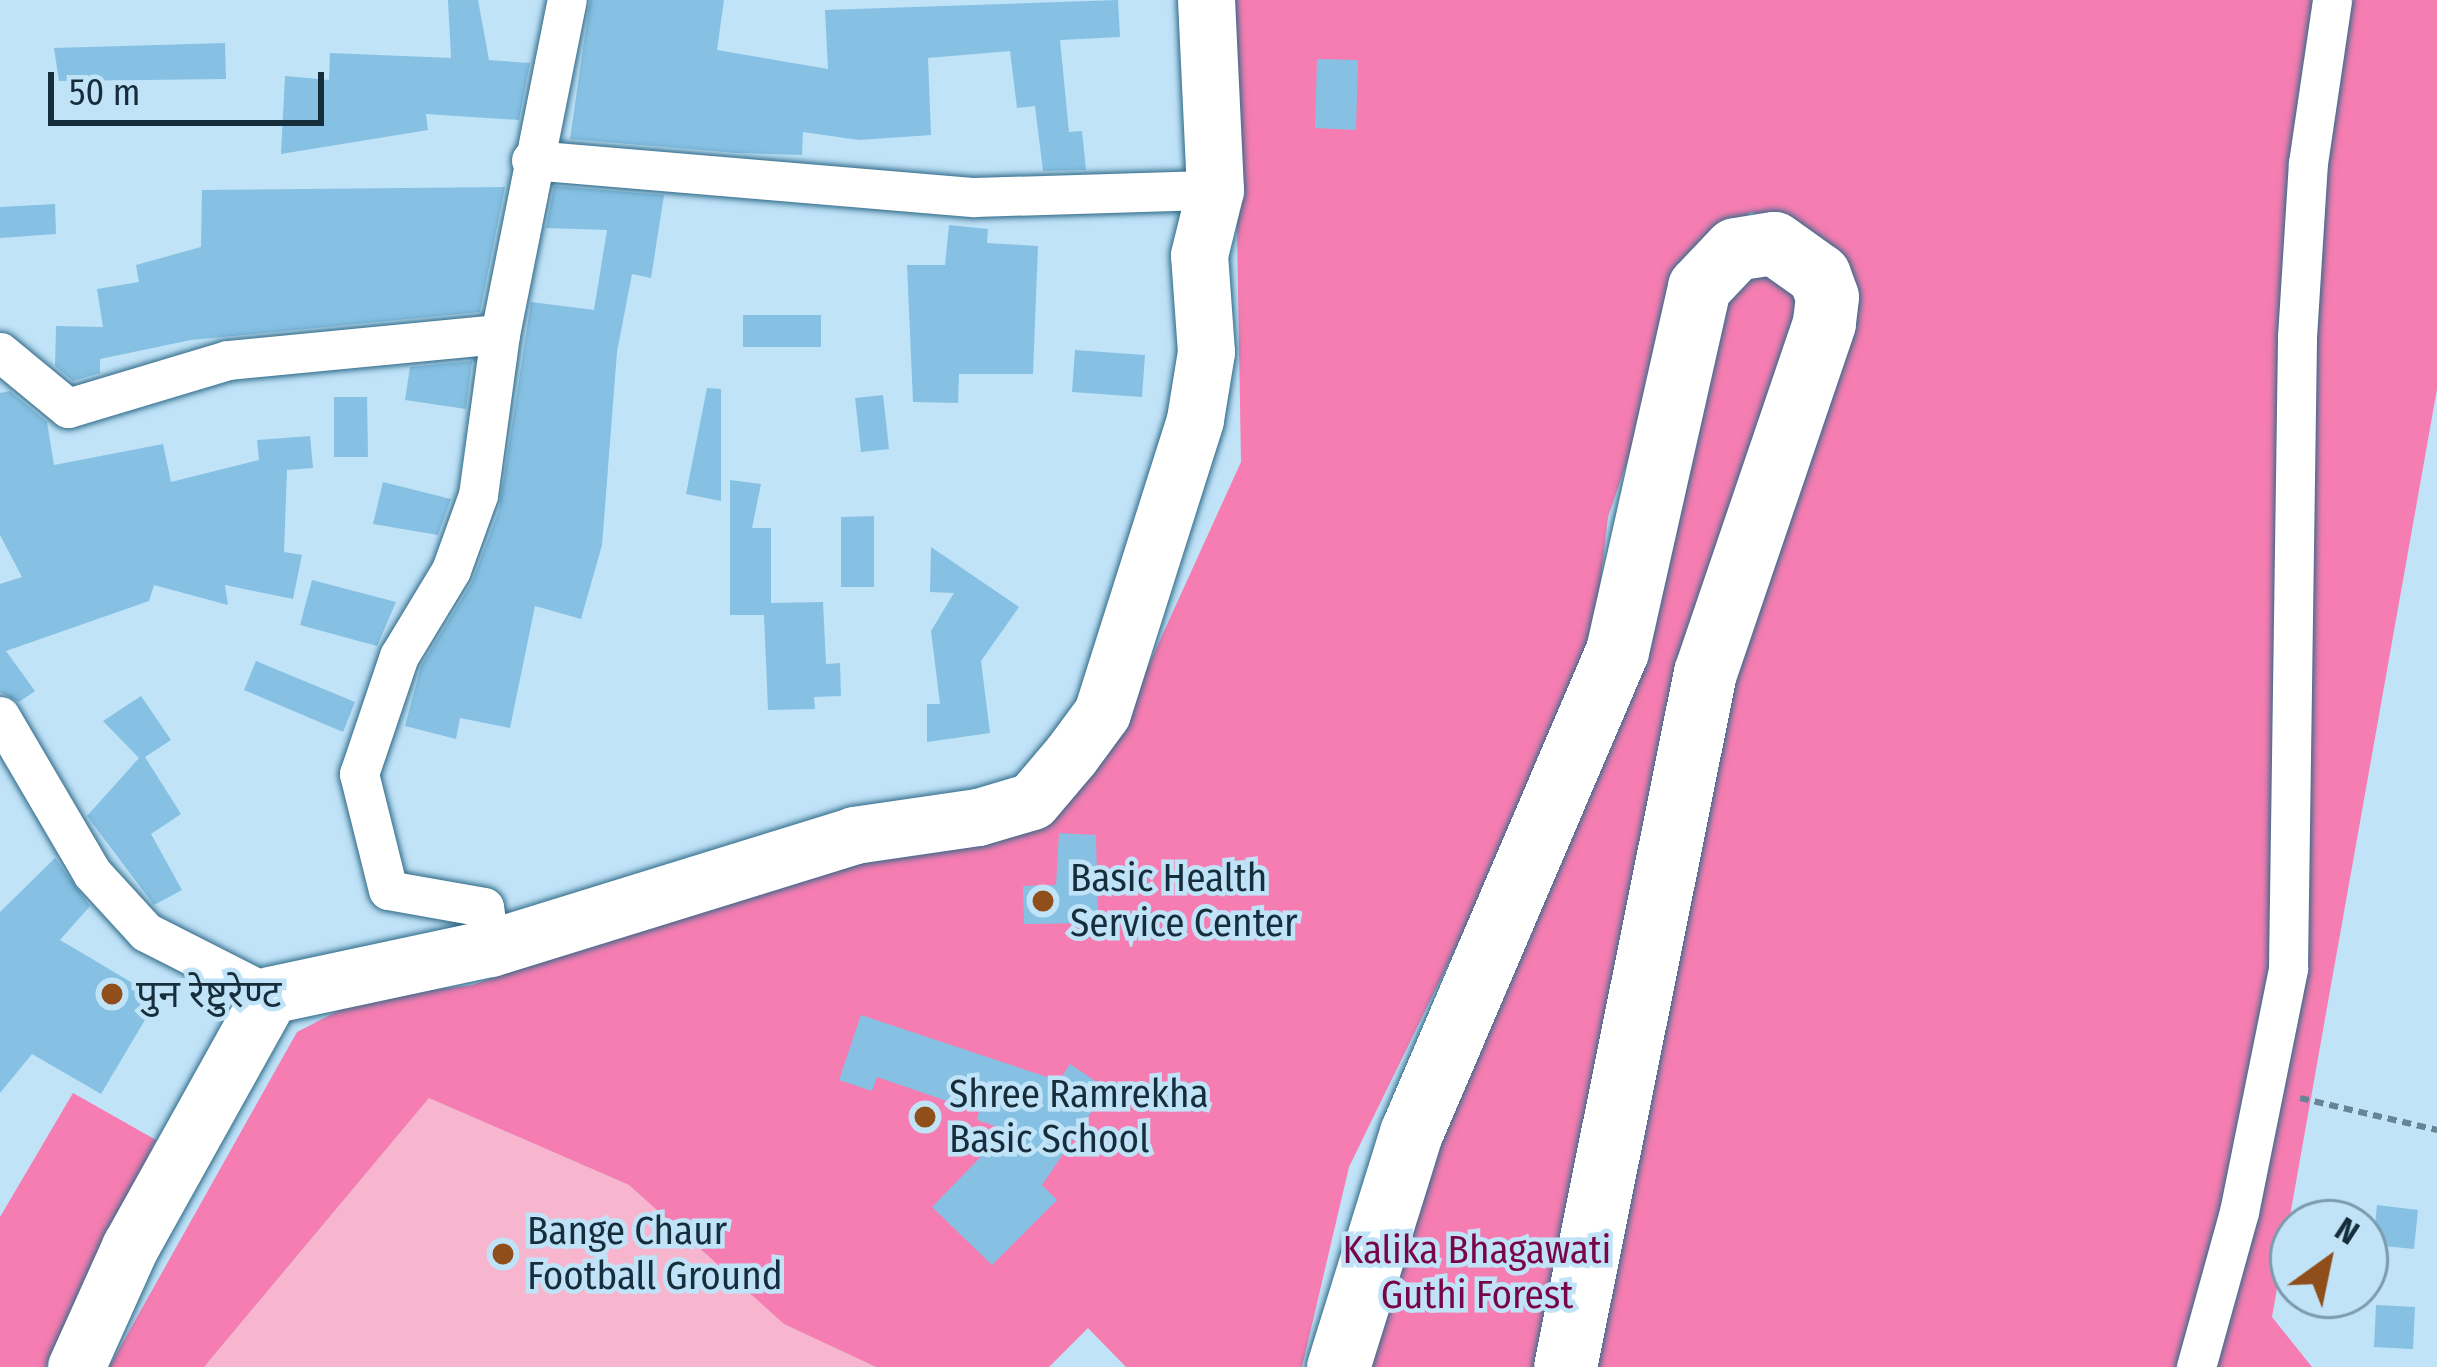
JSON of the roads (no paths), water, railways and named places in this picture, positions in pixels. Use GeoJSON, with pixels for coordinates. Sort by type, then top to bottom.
{"type":"FeatureCollection","features":[{"type":"Feature","properties":{"kind":"main road"},"geometry":{"type":"LineString","coordinates":[[76,1367],[130,1246],[270,995],[490,948],[854,835],[978,818],[1032,801],[1102,713],[1182,471],[1206,352],[1199,255],[1215,190],[1206,0]]}},
{"type":"Feature","properties":{"kind":"main road"},"geometry":{"type":"LineString","coordinates":[[1338,1367],[1411,1133],[1617,651],[1699,287],[1735,249],[1774,243],[1819,275],[1827,297],[1824,322],[1705,672],[1565,1367]]}},
{"type":"Feature","properties":{"kind":"street"},"geometry":{"type":"LineString","coordinates":[[490,948],[484,907],[388,890],[359,774],[399,656],[451,571],[478,495],[531,160],[567,0]]}},
{"type":"Feature","properties":{"kind":"street"},"geometry":{"type":"LineString","coordinates":[[2196,1367],[2288,968],[2297,337],[2308,163],[2332,0]]}},
{"type":"Feature","properties":{"kind":"street"},"geometry":{"type":"LineString","coordinates":[[531,160],[974,197],[1215,190]]}},
{"type":"Feature","properties":{"kind":"street"},"geometry":{"type":"LineString","coordinates":[[0,352],[68,408],[228,360],[500,334]]}},
{"type":"Feature","properties":{"kind":"street"},"geometry":{"type":"LineString","coordinates":[[0,716],[92,873],[146,932],[270,995]]}},
{"type":"Feature","properties":{"kind":"place","name":"Basic Health Service Center"},"geometry":{"type":"Point","coordinates":[1043,901]}},
{"type":"Feature","properties":{"kind":"place","name":"पुन रेष्टुरेण्ट"},"geometry":{"type":"Point","coordinates":[112,994]}},
{"type":"Feature","properties":{"kind":"place","name":"Shree Ramrekha Basic School"},"geometry":{"type":"Point","coordinates":[925,1117]}},
{"type":"Feature","properties":{"kind":"place","name":"Bange Chaur Football Ground"},"geometry":{"type":"Point","coordinates":[503,1254]}},
{"type":"Feature","properties":{"kind":"park label","name":"Kalika Bhagawati Guthi Forest"},"geometry":{"type":"Point","coordinates":[1477,1274]}}]}
